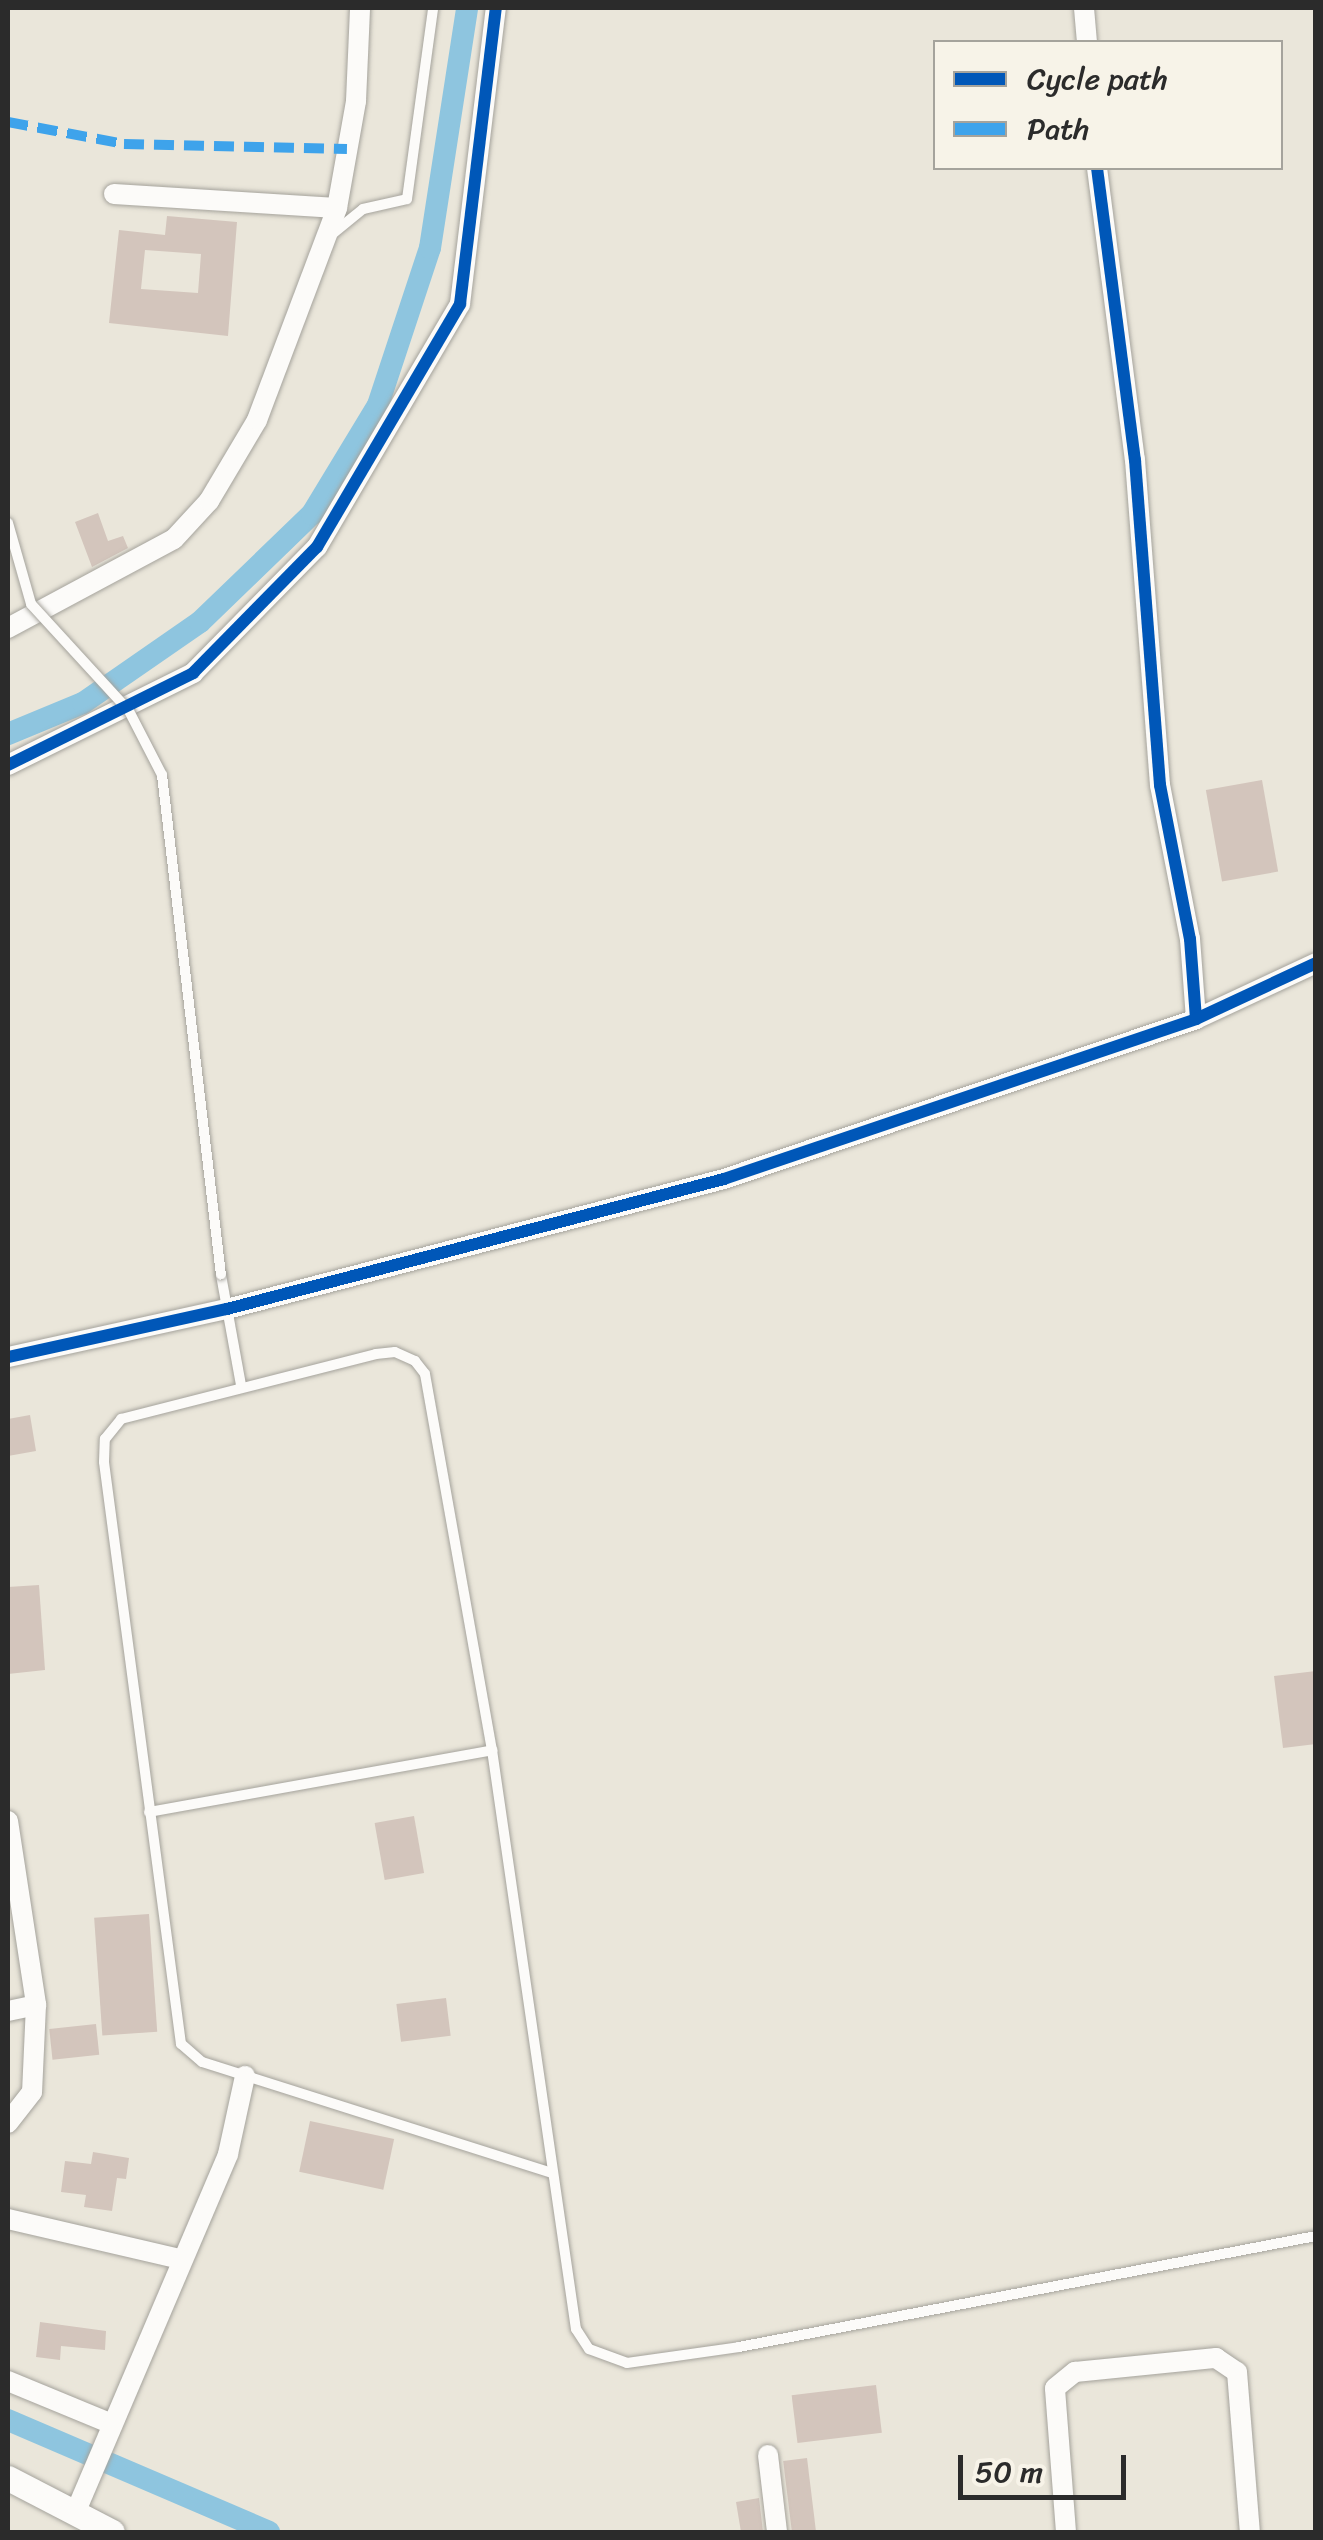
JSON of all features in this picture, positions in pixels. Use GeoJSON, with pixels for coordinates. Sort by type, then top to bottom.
{"type":"FeatureCollection","features":[{"type":"Feature","properties":{"kind":"street"},"geometry":{"type":"LineString","coordinates":[[8,628],[174,540],[209,500],[257,420],[336,208],[356,101],[360,8]]}},
{"type":"Feature","properties":{"kind":"street"},"geometry":{"type":"LineString","coordinates":[[8,765],[193,673],[317,547],[460,304],[496,8]]}},
{"type":"Feature","properties":{"kind":"street"},"geometry":{"type":"LineString","coordinates":[[1084,8],[1087,40]]}},
{"type":"Feature","properties":{"kind":"street"},"geometry":{"type":"LineString","coordinates":[[1097,170],[1135,460],[1160,784],[1190,939],[1196,1019]]}},
{"type":"Feature","properties":{"kind":"street"},"geometry":{"type":"LineString","coordinates":[[114,194],[336,208]]}},
{"type":"Feature","properties":{"kind":"street"},"geometry":{"type":"LineString","coordinates":[[8,1357],[227,1309],[724,1179],[1196,1019],[1316,962]]}},
{"type":"Feature","properties":{"kind":"street"},"geometry":{"type":"LineString","coordinates":[[8,1821],[17,1949],[36,2005],[32,2092],[8,2123]]}},
{"type":"Feature","properties":{"kind":"street"},"geometry":{"type":"LineString","coordinates":[[8,2011],[36,2005]]}},
{"type":"Feature","properties":{"kind":"street"},"geometry":{"type":"LineString","coordinates":[[79,2506],[180,2259],[228,2154],[245,2076]]}},
{"type":"Feature","properties":{"kind":"street"},"geometry":{"type":"LineString","coordinates":[[8,2218],[180,2259]]}},
{"type":"Feature","properties":{"kind":"street"},"geometry":{"type":"LineString","coordinates":[[1066,2532],[1055,2388],[1075,2372],[1216,2358],[1237,2372],[1250,2532]]}},
{"type":"Feature","properties":{"kind":"street"},"geometry":{"type":"LineString","coordinates":[[8,2380],[108,2433]]}},
{"type":"Feature","properties":{"kind":"street"},"geometry":{"type":"LineString","coordinates":[[768,2455],[777,2532]]}},
{"type":"Feature","properties":{"kind":"street"},"geometry":{"type":"LineString","coordinates":[[8,2478],[79,2506],[112,2532]]}},
{"type":"Feature","properties":{"kind":"lane"},"geometry":{"type":"LineString","coordinates":[[326,239],[363,209],[406,199],[434,8]]}},
{"type":"Feature","properties":{"kind":"lane"},"geometry":{"type":"LineString","coordinates":[[8,523],[31,604],[128,711],[162,776],[221,1274],[241,1385]]}},
{"type":"Feature","properties":{"kind":"lane"},"geometry":{"type":"LineString","coordinates":[[552,2173],[245,2076],[187,2054],[181,2044],[104,1439],[120,1419],[241,1385],[395,1352],[425,1374],[492,1750],[576,2329],[589,2349],[627,2363],[1064,2290],[1316,2236]]}},
{"type":"Feature","properties":{"kind":"lane"},"geometry":{"type":"LineString","coordinates":[[149,1812],[492,1750]]}},
{"type":"Feature","properties":{"kind":"building"},"geometry":{"type":"Polygon","coordinates":[[[167,216],[237,222],[228,336],[109,323],[119,230],[165,235],[167,216]],[[145,250],[141,289],[198,293],[201,254],[145,250]]]}},
{"type":"Feature","properties":{"kind":"building"},"geometry":{"type":"Polygon","coordinates":[[[98,513],[108,541],[123,536],[128,548],[92,567],[75,522],[98,513]]]}},
{"type":"Feature","properties":{"kind":"building"},"geometry":{"type":"Polygon","coordinates":[[[1262,780],[1278,872],[1222,881],[1206,790],[1262,780]]]}},
{"type":"Feature","properties":{"kind":"building"},"geometry":{"type":"Polygon","coordinates":[[[30,1415],[36,1451],[8,1456],[8,1419],[30,1415]]]}},
{"type":"Feature","properties":{"kind":"building"},"geometry":{"type":"Polygon","coordinates":[[[39,1585],[45,1670],[8,1674],[8,1587],[39,1585]]]}},
{"type":"Feature","properties":{"kind":"building"},"geometry":{"type":"Polygon","coordinates":[[[1316,1671],[1316,1744],[1283,1748],[1274,1676],[1316,1671]]]}},
{"type":"Feature","properties":{"kind":"building"},"geometry":{"type":"Polygon","coordinates":[[[414,1816],[424,1873],[385,1880],[375,1823],[414,1816]]]}},
{"type":"Feature","properties":{"kind":"building"},"geometry":{"type":"Polygon","coordinates":[[[149,1914],[157,2032],[102,2036],[94,1918],[149,1914]]]}},
{"type":"Feature","properties":{"kind":"building"},"geometry":{"type":"Polygon","coordinates":[[[446,1998],[451,2036],[401,2042],[396,2004],[446,1998]]]}},
{"type":"Feature","properties":{"kind":"building"},"geometry":{"type":"Polygon","coordinates":[[[96,2024],[99,2055],[52,2060],[49,2029],[96,2024]]]}},
{"type":"Feature","properties":{"kind":"building"},"geometry":{"type":"Polygon","coordinates":[[[310,2121],[394,2139],[383,2190],[299,2172],[310,2121]]]}},
{"type":"Feature","properties":{"kind":"building"},"geometry":{"type":"Polygon","coordinates":[[[93,2152],[129,2158],[126,2179],[117,2178],[112,2211],[84,2207],[86,2195],[61,2192],[65,2161],[91,2164],[93,2152]]]}},
{"type":"Feature","properties":{"kind":"building"},"geometry":{"type":"Polygon","coordinates":[[[40,2322],[106,2331],[105,2350],[61,2346],[60,2360],[36,2357],[40,2322]]]}},
{"type":"Feature","properties":{"kind":"building"},"geometry":{"type":"Polygon","coordinates":[[[876,2385],[882,2433],[797,2443],[792,2395],[876,2385]]]}},
{"type":"Feature","properties":{"kind":"building"},"geometry":{"type":"Polygon","coordinates":[[[807,2458],[816,2532],[792,2532],[783,2461],[807,2458]]]}},
{"type":"Feature","properties":{"kind":"building"},"geometry":{"type":"Polygon","coordinates":[[[759,2498],[763,2532],[741,2532],[736,2502],[759,2498]]]}},
{"type":"Feature","properties":{"kind":"waterway"},"geometry":{"type":"LineString","coordinates":[[8,734],[83,703],[200,622],[312,514],[378,405],[430,248],[467,8]]}},
{"type":"Feature","properties":{"kind":"waterway"},"geometry":{"type":"LineString","coordinates":[[8,2420],[269,2532]]}},
{"type":"Feature","properties":{"kind":"marked path"},"geometry":{"type":"LineString","coordinates":[[8,122],[124,144],[347,149]]}},
{"type":"Feature","properties":{"kind":"cycle path"},"geometry":{"type":"LineString","coordinates":[[8,765],[193,673],[317,547],[460,304],[496,8]]}},
{"type":"Feature","properties":{"kind":"cycle path"},"geometry":{"type":"LineString","coordinates":[[1097,170],[1135,460],[1160,785],[1190,939],[1196,1019]]}},
{"type":"Feature","properties":{"kind":"cycle path"},"geometry":{"type":"LineString","coordinates":[[8,1357],[227,1309],[724,1179],[1196,1019],[1316,963]]}}]}
